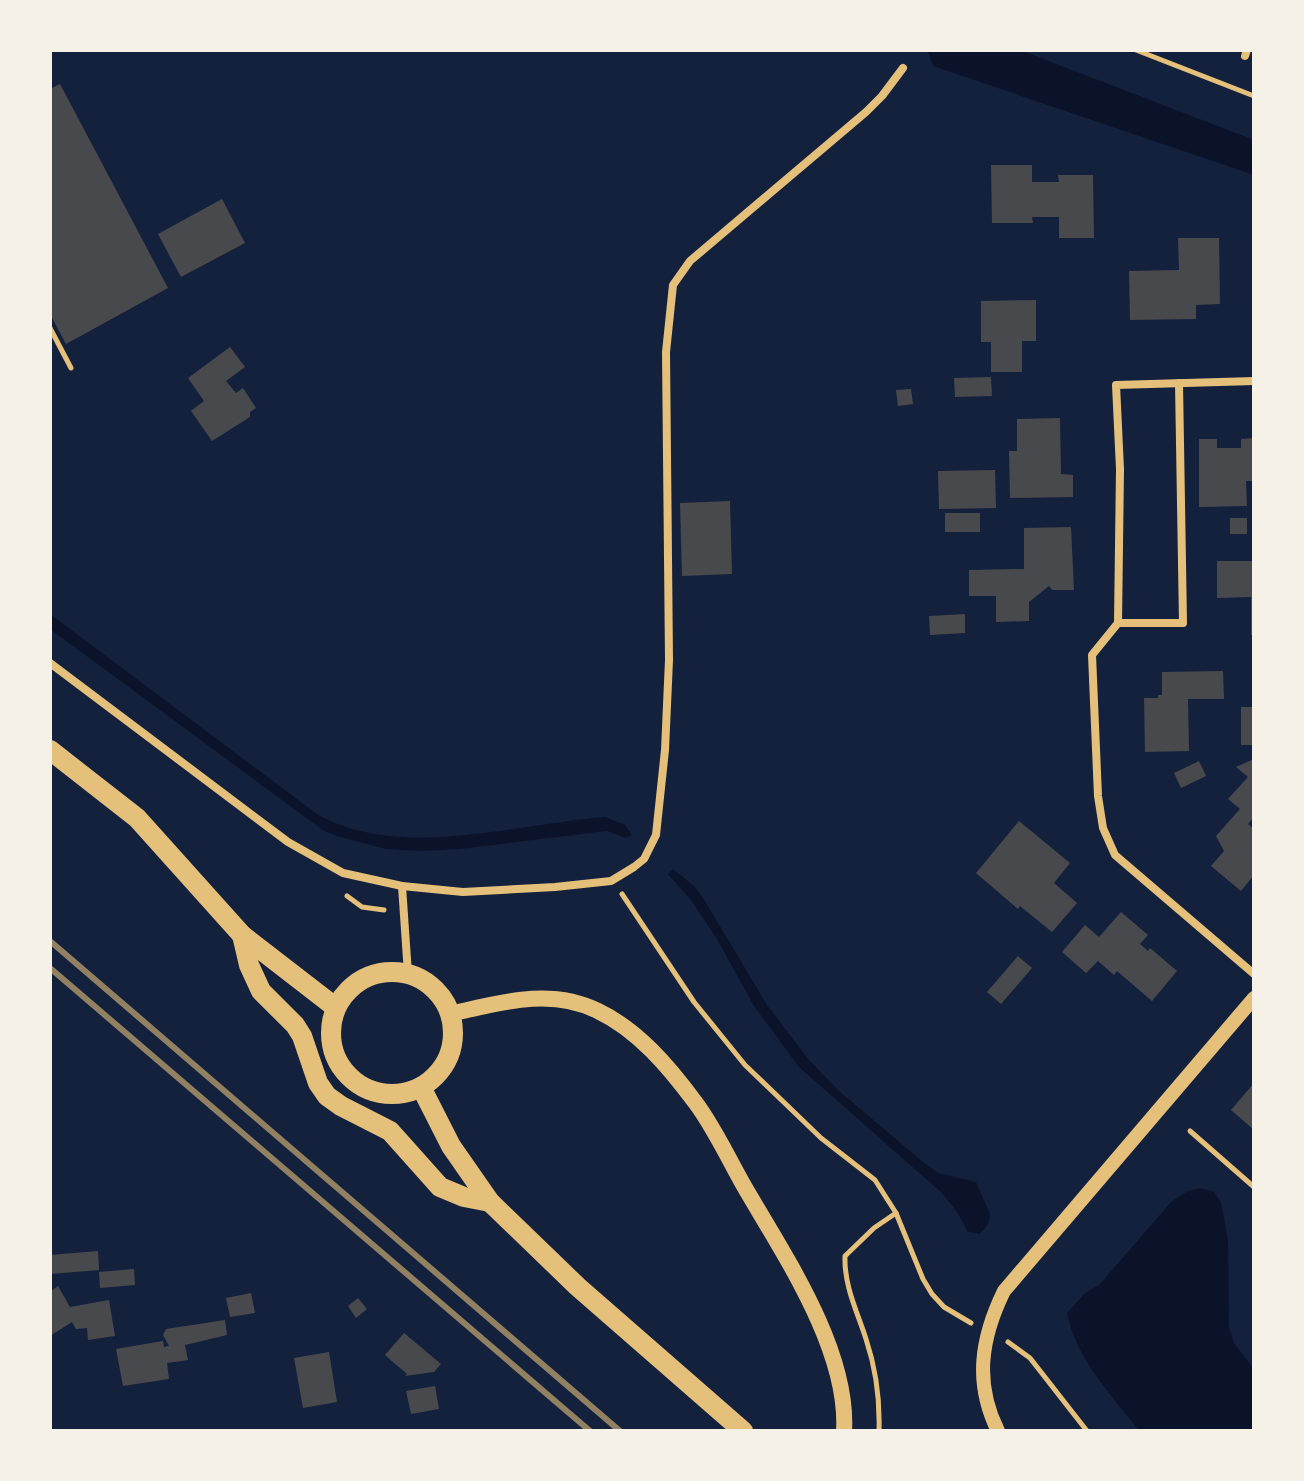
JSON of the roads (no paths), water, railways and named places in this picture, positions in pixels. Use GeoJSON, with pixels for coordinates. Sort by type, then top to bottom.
{"type":"FeatureCollection","features":[{"type":"Feature","properties":{"kind":"main road"},"geometry":{"type":"LineString","coordinates":[[50,750],[137,818],[242,935],[335,1007]]}},
{"type":"Feature","properties":{"kind":"main road"},"geometry":{"type":"LineString","coordinates":[[242,935],[249,965],[261,991],[302,1036],[318,1083],[327,1096],[390,1131],[440,1187],[464,1197],[490,1202]]}},
{"type":"Feature","properties":{"kind":"main road"},"geometry":{"type":"LineString","coordinates":[[387,972],[408,974],[434,988],[450,1014],[453,1031],[451,1048],[445,1064],[435,1077],[421,1087],[403,1094],[383,1094],[365,1089],[349,1077],[338,1062],[331,1043],[335,1007],[349,989],[366,977],[387,972]]}},
{"type":"Feature","properties":{"kind":"main road"},"geometry":{"type":"LineString","coordinates":[[450,1014],[517,999],[573,1001],[625,1026],[651,1050],[697,1103],[820,1323],[839,1376],[844,1431]]}},
{"type":"Feature","properties":{"kind":"main road"},"geometry":{"type":"LineString","coordinates":[[421,1087],[451,1146],[490,1202],[578,1287],[743,1431]]}},
{"type":"Feature","properties":{"kind":"street"},"geometry":{"type":"LineString","coordinates":[[50,663],[307,855],[343,873],[402,886],[463,892],[611,881],[644,859],[659,822],[669,660],[666,352],[673,285],[690,261],[866,112],[903,68]]}},
{"type":"Feature","properties":{"kind":"street"},"geometry":{"type":"LineString","coordinates":[[1254,381],[1116,385],[1120,469],[1118,623],[1092,655],[1098,796],[1103,828],[1115,855],[1254,974]]}},
{"type":"Feature","properties":{"kind":"street"},"geometry":{"type":"LineString","coordinates":[[1118,623],[1183,623],[1179,383]]}},
{"type":"Feature","properties":{"kind":"street"},"geometry":{"type":"LineString","coordinates":[[402,886],[408,974]]}},
{"type":"Feature","properties":{"kind":"street"},"geometry":{"type":"LineString","coordinates":[[998,1431],[982,1378],[986,1332],[1004,1291],[1254,998]]}},
{"type":"Feature","properties":{"kind":"water"},"geometry":{"type":"Polygon","coordinates":[[[927,50],[1020,50],[1254,140],[1254,175],[933,66],[927,50]]]}},
{"type":"Feature","properties":{"kind":"water"},"geometry":{"type":"Polygon","coordinates":[[[50,614],[317,814],[349,828],[384,835],[458,836],[605,817],[625,825],[632,835],[626,838],[607,831],[421,851],[386,849],[324,831],[50,629],[50,614]]]}},
{"type":"Feature","properties":{"kind":"water"},"geometry":{"type":"Polygon","coordinates":[[[673,869],[702,896],[767,1005],[809,1060],[839,1091],[938,1173],[976,1182],[990,1214],[986,1228],[979,1234],[968,1232],[942,1193],[799,1067],[754,1006],[717,939],[691,900],[668,874],[673,869]]]}},
{"type":"Feature","properties":{"kind":"water"},"geometry":{"type":"Polygon","coordinates":[[[1200,1188],[1214,1192],[1221,1202],[1228,1241],[1229,1327],[1234,1343],[1254,1369],[1254,1431],[1139,1431],[1086,1361],[1067,1313],[1085,1293],[1099,1285],[1172,1201],[1200,1188]]]}},
{"type":"Feature","properties":{"kind":"railway"},"geometry":{"type":"LineString","coordinates":[[50,941],[620,1431]]}},
{"type":"Feature","properties":{"kind":"railway"},"geometry":{"type":"LineString","coordinates":[[50,968],[590,1431]]}}]}
